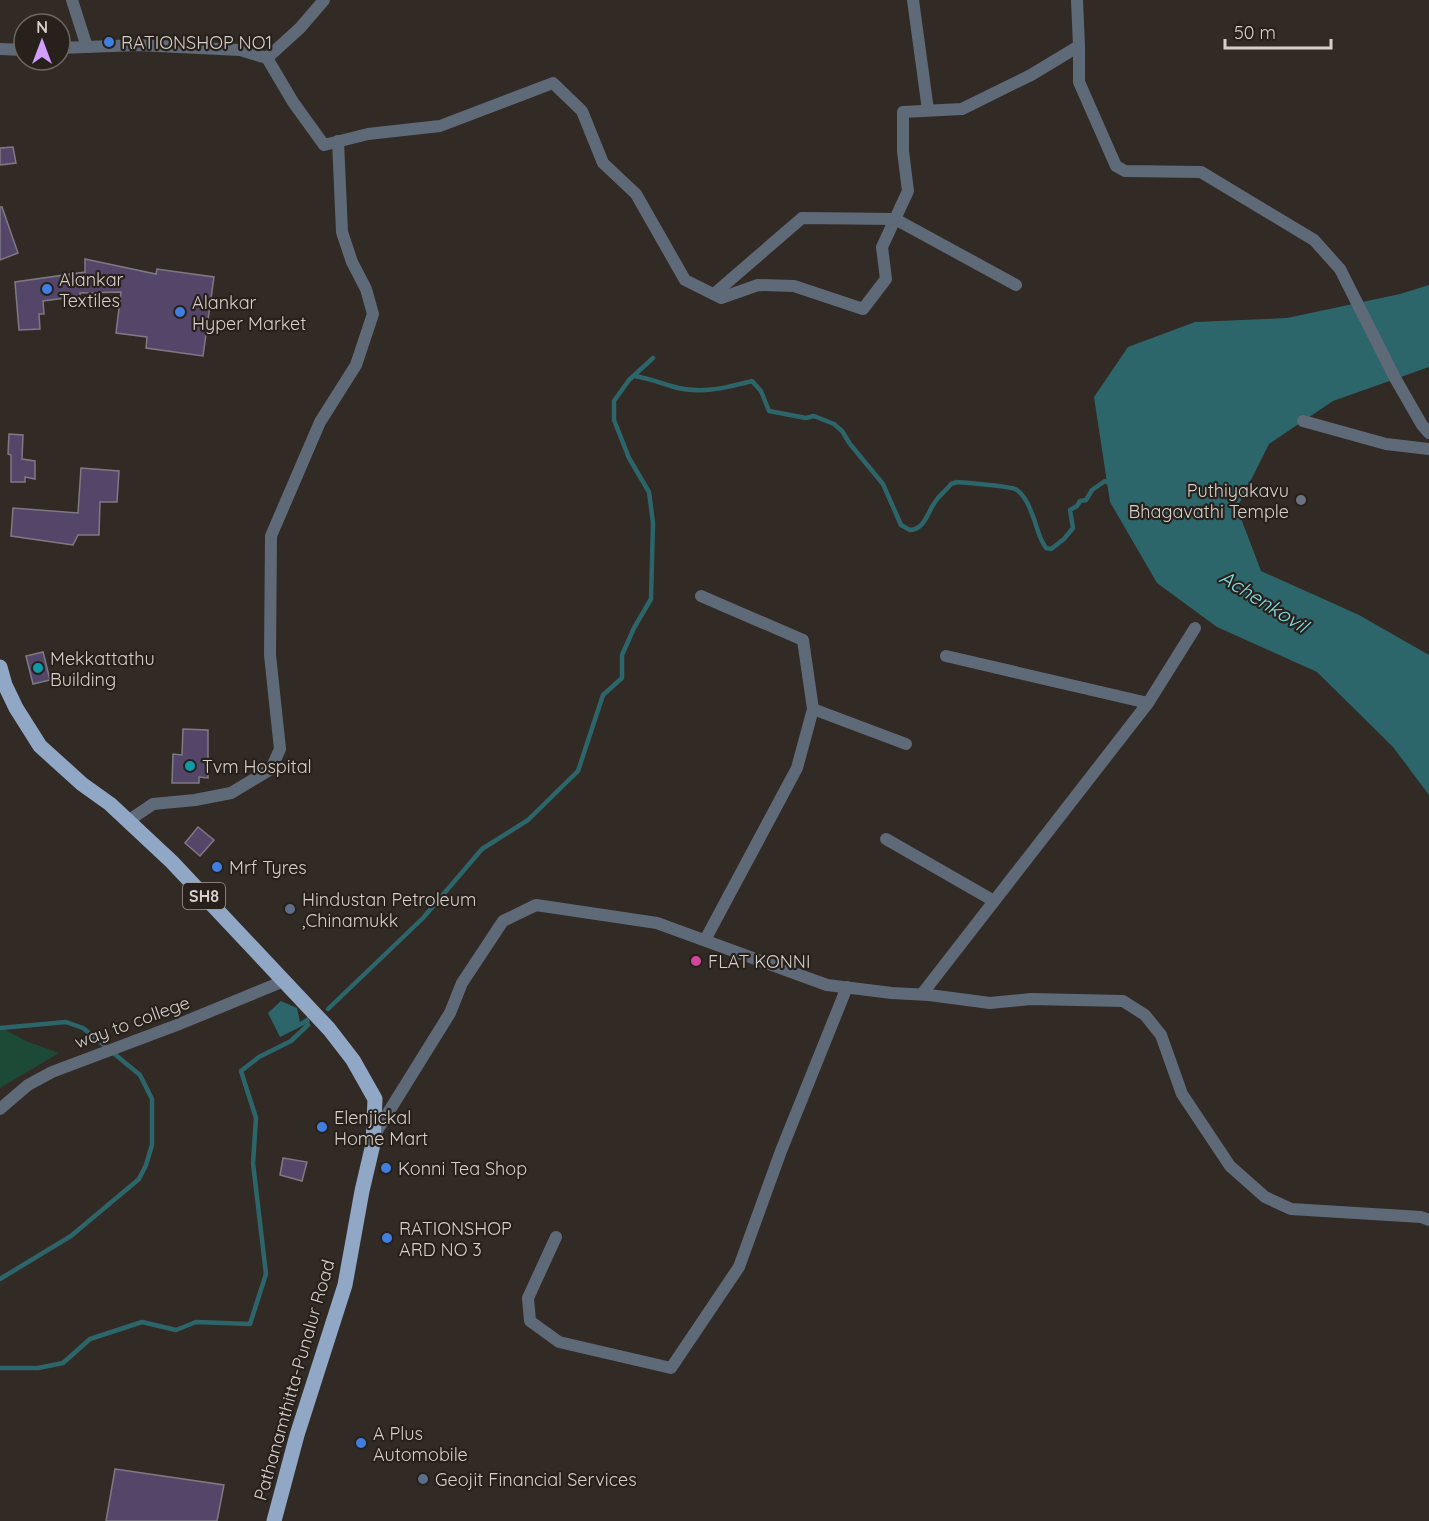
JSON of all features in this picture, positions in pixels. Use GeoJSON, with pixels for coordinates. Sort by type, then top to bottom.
{"type":"FeatureCollection","features":[{"type":"Feature","properties":{"kind":"main road","name":"SH8"},"geometry":{"type":"LineString","coordinates":[[0,667],[5,685],[16,708],[40,746],[57,763],[110,804],[172,862],[329,1029],[353,1060],[375,1099],[373,1144]]}},
{"type":"Feature","properties":{"kind":"main road","name":"Pathanamthitta-Punalur Road"},"geometry":{"type":"LineString","coordinates":[[274,1521],[297,1435],[345,1285],[373,1144]]}},
{"type":"Feature","properties":{"kind":"street"},"geometry":{"type":"LineString","coordinates":[[72,0],[87,47]]}},
{"type":"Feature","properties":{"kind":"street"},"geometry":{"type":"LineString","coordinates":[[267,58],[300,28],[324,0]]}},
{"type":"Feature","properties":{"kind":"street"},"geometry":{"type":"LineString","coordinates":[[913,0],[928,110]]}},
{"type":"Feature","properties":{"kind":"street"},"geometry":{"type":"LineString","coordinates":[[1077,0],[1079,82],[1116,166],[1125,171],[1201,172],[1314,240],[1340,268],[1395,378],[1427,427]]}},
{"type":"Feature","properties":{"kind":"street"},"geometry":{"type":"LineString","coordinates":[[72,48],[138,45],[240,50],[267,58],[293,102],[324,145],[369,134],[440,126],[553,83],[582,111],[603,163],[636,194],[685,280],[721,298],[758,285],[794,286],[863,309],[886,279],[882,247],[908,190],[903,150],[903,112],[962,109],[1031,75],[1079,46]]}},
{"type":"Feature","properties":{"kind":"street"},"geometry":{"type":"LineString","coordinates":[[128,821],[153,804],[195,800],[231,793],[271,769],[280,750],[270,655],[271,536],[320,422],[356,365],[373,314],[366,289],[352,262],[342,232],[338,141]]}},
{"type":"Feature","properties":{"kind":"street"},"geometry":{"type":"LineString","coordinates":[[714,294],[802,218],[895,219],[1016,285]]}},
{"type":"Feature","properties":{"kind":"street"},"geometry":{"type":"LineString","coordinates":[[1303,421],[1386,444],[1429,449]]}},
{"type":"Feature","properties":{"kind":"street"},"geometry":{"type":"LineString","coordinates":[[700,596],[803,640],[813,709],[796,768],[705,940]]}},
{"type":"Feature","properties":{"kind":"street"},"geometry":{"type":"LineString","coordinates":[[922,994],[1148,703],[1195,628]]}},
{"type":"Feature","properties":{"kind":"street"},"geometry":{"type":"LineString","coordinates":[[946,656],[1148,703]]}},
{"type":"Feature","properties":{"kind":"street"},"geometry":{"type":"LineString","coordinates":[[813,709],[906,744]]}},
{"type":"Feature","properties":{"kind":"street"},"geometry":{"type":"LineString","coordinates":[[886,839],[994,901]]}},
{"type":"Feature","properties":{"kind":"street"},"geometry":{"type":"LineString","coordinates":[[373,1144],[378,1129],[450,1012],[462,983],[503,921],[536,905],[657,923],[827,985],[990,1003],[1031,999],[1123,1001],[1145,1015],[1161,1035],[1182,1094],[1230,1166],[1265,1197],[1291,1209],[1429,1220]]}},
{"type":"Feature","properties":{"kind":"street","name":"way to college"},"geometry":{"type":"LineString","coordinates":[[0,1109],[28,1085],[52,1072],[177,1025],[284,981]]}},
{"type":"Feature","properties":{"kind":"street"},"geometry":{"type":"LineString","coordinates":[[556,1237],[528,1298],[530,1321],[560,1342],[671,1368],[739,1267],[781,1151],[847,987]]}},
{"type":"Feature","properties":{"kind":"green space"},"geometry":{"type":"Polygon","coordinates":[[[0,1027],[26,1041],[59,1053],[0,1088],[0,1027]]]}},
{"type":"Feature","properties":{"kind":"water","name":"Achenkovil"},"geometry":{"type":"Polygon","coordinates":[[[1429,285],[1429,367],[1333,401],[1269,444],[1237,508],[1261,571],[1359,615],[1429,655],[1429,795],[1393,747],[1317,672],[1217,627],[1157,583],[1110,502],[1094,397],[1128,347],[1195,322],[1287,318],[1400,294],[1429,285]]]}},
{"type":"Feature","properties":{"kind":"water"},"geometry":{"type":"Polygon","coordinates":[[[281,1001],[297,1008],[300,1022],[308,1017],[310,1022],[280,1037],[268,1013],[281,1001]]]}},
{"type":"Feature","properties":{"kind":"building"},"geometry":{"type":"Polygon","coordinates":[[[13,147],[16,163],[0,165],[0,148],[13,147]]]}},
{"type":"Feature","properties":{"kind":"building"},"geometry":{"type":"Polygon","coordinates":[[[0,207],[2,207],[18,253],[0,260],[0,207]]]}},
{"type":"Feature","properties":{"kind":"building"},"geometry":{"type":"Polygon","coordinates":[[[85,259],[156,274],[157,269],[214,277],[203,356],[146,348],[147,337],[116,333],[121,292],[80,293],[80,296],[43,301],[44,314],[39,314],[40,329],[19,330],[15,282],[85,272],[85,259]]]}},
{"type":"Feature","properties":{"kind":"building"},"geometry":{"type":"Polygon","coordinates":[[[9,434],[23,435],[22,459],[35,461],[35,479],[25,477],[25,482],[11,482],[11,455],[8,454],[9,434]]]}},
{"type":"Feature","properties":{"kind":"building"},"geometry":{"type":"Polygon","coordinates":[[[81,468],[119,471],[117,502],[100,502],[99,535],[78,535],[73,545],[11,536],[13,508],[78,513],[81,468]]]}},
{"type":"Feature","properties":{"kind":"building","name":"Mekkattathu Building"},"geometry":{"type":"Polygon","coordinates":[[[43,652],[50,680],[33,684],[26,656],[43,652]]]}},
{"type":"Feature","properties":{"kind":"building","name":"Tvm Hospital"},"geometry":{"type":"Polygon","coordinates":[[[183,729],[208,730],[208,778],[199,777],[199,783],[172,783],[173,754],[182,755],[183,729]]]}},
{"type":"Feature","properties":{"kind":"building"},"geometry":{"type":"Polygon","coordinates":[[[198,827],[214,840],[200,856],[185,843],[198,827]]]}},
{"type":"Feature","properties":{"kind":"building"},"geometry":{"type":"Polygon","coordinates":[[[283,1158],[307,1162],[302,1181],[280,1175],[283,1158]]]}},
{"type":"Feature","properties":{"kind":"building"},"geometry":{"type":"Polygon","coordinates":[[[115,1469],[224,1485],[217,1521],[106,1521],[115,1469]]]}},
{"type":"Feature","properties":{"kind":"waterway"},"geometry":{"type":"LineString","coordinates":[[328,1009],[423,918],[482,849],[528,820],[578,771],[603,695],[622,678],[622,655],[651,599],[653,523],[649,492],[629,458],[614,420],[614,401],[629,380],[653,358]]}},
{"type":"Feature","properties":{"kind":"waterway"},"geometry":{"type":"LineString","coordinates":[[634,376],[692,390],[722,388],[752,381],[761,391],[769,411],[806,418],[814,416],[834,424],[883,484],[901,525],[910,530],[922,524],[937,500],[951,484],[957,482],[998,486],[1017,490],[1022,495],[1030,507],[1043,544],[1046,548],[1051,549],[1073,528],[1070,510],[1080,501],[1086,500],[1092,490],[1105,481],[1111,484]]}},
{"type":"Feature","properties":{"kind":"waterway"},"geometry":{"type":"LineString","coordinates":[[0,1028],[66,1022],[83,1028],[140,1075],[152,1099],[152,1145],[139,1179],[71,1236],[0,1279]]}},
{"type":"Feature","properties":{"kind":"waterway"},"geometry":{"type":"LineString","coordinates":[[0,1368],[38,1368],[63,1363],[90,1339],[142,1322],[176,1330],[196,1322],[250,1324],[266,1274],[253,1163],[256,1118],[241,1071],[259,1057],[291,1041],[308,1025]]}},
{"type":"Feature","properties":{"kind":"place","name":"RATIONSHOP NO1"},"geometry":{"type":"Point","coordinates":[109,42]}},
{"type":"Feature","properties":{"kind":"place","name":"Alankar Textiles"},"geometry":{"type":"Point","coordinates":[47,289]}},
{"type":"Feature","properties":{"kind":"place","name":"Alankar Hyper Market"},"geometry":{"type":"Point","coordinates":[180,312]}},
{"type":"Feature","properties":{"kind":"place","name":"Puthiyakavu Bhagavathi Temple"},"geometry":{"type":"Point","coordinates":[1301,500]}},
{"type":"Feature","properties":{"kind":"place","name":"Mekkattathu Building"},"geometry":{"type":"Point","coordinates":[38,668]}},
{"type":"Feature","properties":{"kind":"place","name":"Tvm Hospital"},"geometry":{"type":"Point","coordinates":[190,766]}},
{"type":"Feature","properties":{"kind":"place","name":"Mrf Tyres"},"geometry":{"type":"Point","coordinates":[217,867]}},
{"type":"Feature","properties":{"kind":"place","name":"Hindustan Petroleum ,Chinamukk"},"geometry":{"type":"Point","coordinates":[290,909]}},
{"type":"Feature","properties":{"kind":"place","name":"FLAT KONNI"},"geometry":{"type":"Point","coordinates":[696,961]}},
{"type":"Feature","properties":{"kind":"place","name":"Elenjickal Home Mart"},"geometry":{"type":"Point","coordinates":[322,1127]}},
{"type":"Feature","properties":{"kind":"place","name":"Konni Tea Shop"},"geometry":{"type":"Point","coordinates":[386,1168]}},
{"type":"Feature","properties":{"kind":"place","name":"RATIONSHOP ARD NO 3"},"geometry":{"type":"Point","coordinates":[387,1238]}},
{"type":"Feature","properties":{"kind":"place","name":"A Plus Automobile"},"geometry":{"type":"Point","coordinates":[361,1443]}},
{"type":"Feature","properties":{"kind":"place","name":"Geojit Financial Services"},"geometry":{"type":"Point","coordinates":[423,1479]}}]}
